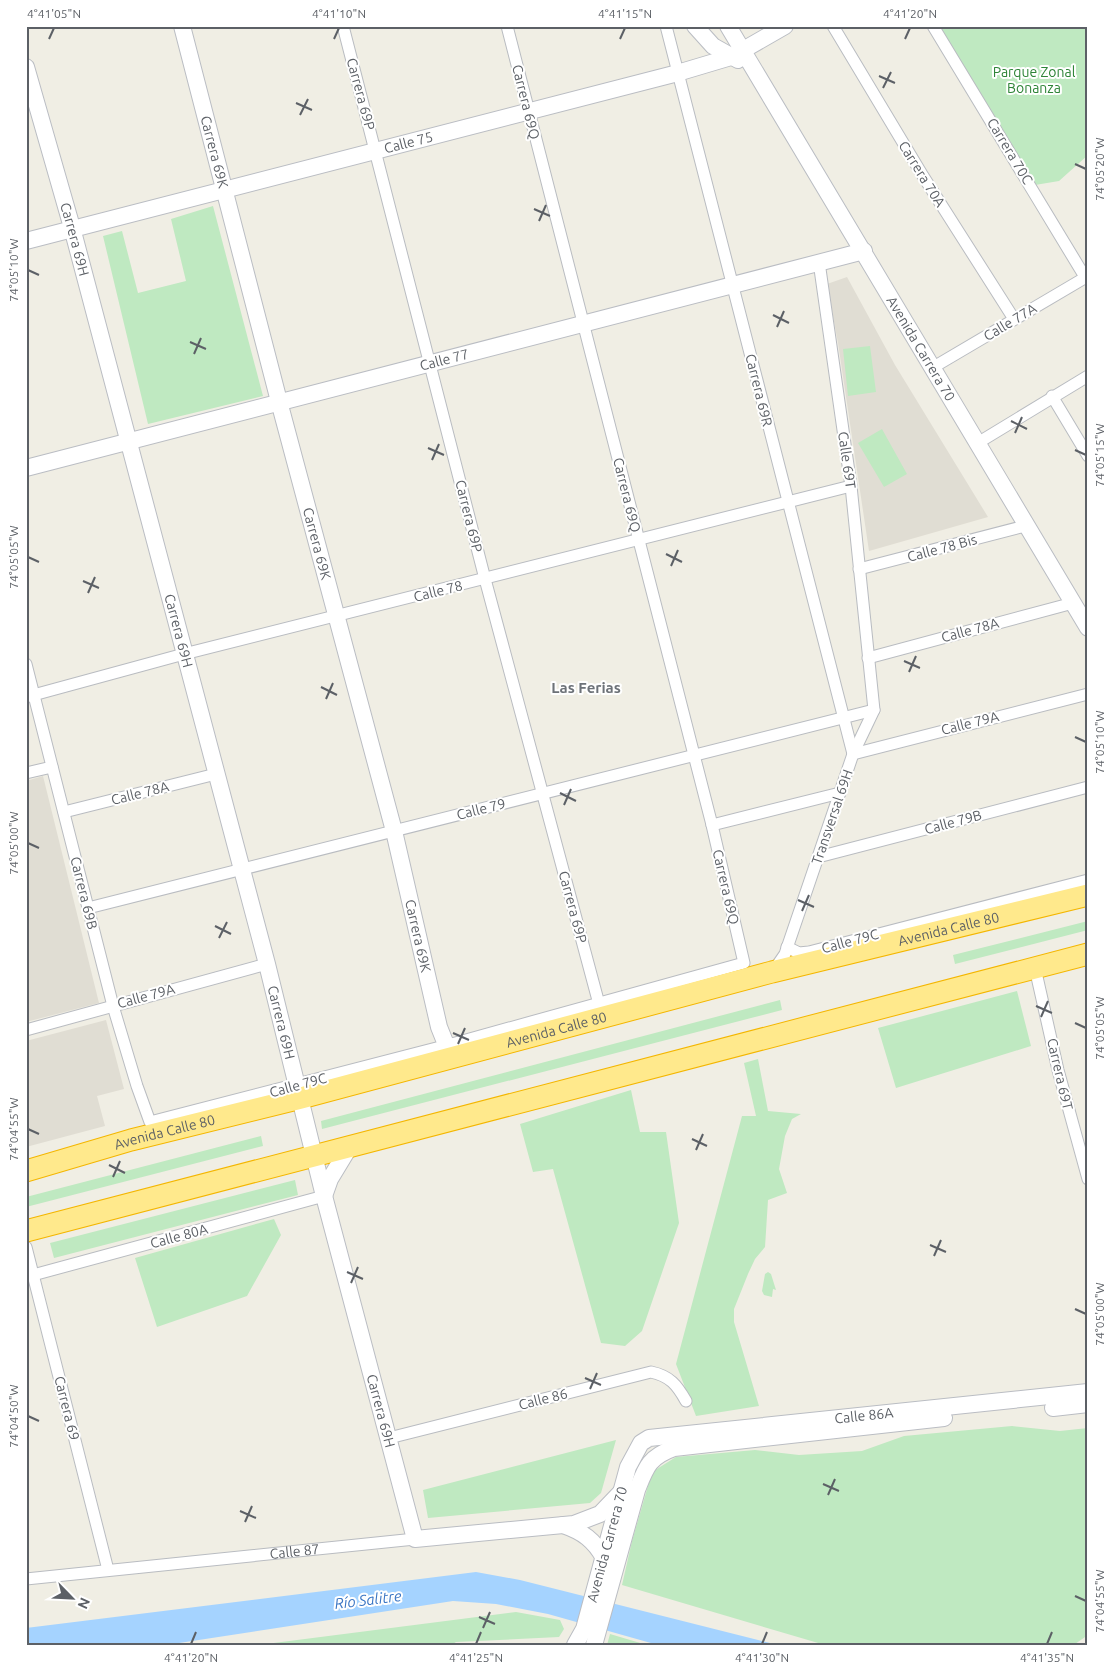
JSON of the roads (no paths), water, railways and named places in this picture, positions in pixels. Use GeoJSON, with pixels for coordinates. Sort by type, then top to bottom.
{"type":"FeatureCollection","features":[{"type":"Feature","properties":{"kind":"highway","name":"Avenida Calle 80"},"geometry":{"type":"LineString","coordinates":[[26,1171],[299,1092],[453,1051],[1088,895]]}},
{"type":"Feature","properties":{"kind":"highway"},"geometry":{"type":"LineString","coordinates":[[26,1230],[1088,954]]}},
{"type":"Feature","properties":{"kind":"street","name":"Carrera 69K"},"geometry":{"type":"LineString","coordinates":[[182,26],[226,190],[279,402],[394,831],[440,1027],[453,1051]]}},
{"type":"Feature","properties":{"kind":"street","name":"Carrera 69P"},"geometry":{"type":"LineString","coordinates":[[343,26],[541,794],[599,1004]]}},
{"type":"Feature","properties":{"kind":"street","name":"Carrera 69Q"},"geometry":{"type":"LineString","coordinates":[[507,26],[712,825],[744,963],[599,1004]]}},
{"type":"Feature","properties":{"kind":"street","name":"Carrera 69R"},"geometry":{"type":"LineString","coordinates":[[666,26],[853,754]]}},
{"type":"Feature","properties":{"kind":"street","name":"Avenida Carrera 70"},"geometry":{"type":"LineString","coordinates":[[695,26],[713,46],[737,54],[755,70],[864,251],[976,444],[1088,628]]}},
{"type":"Feature","properties":{"kind":"street","name":"Avenida Carrera 70"},"geometry":{"type":"LineString","coordinates":[[728,26],[737,54]]}},
{"type":"Feature","properties":{"kind":"street","name":"Calle 75"},"geometry":{"type":"LineString","coordinates":[[26,241],[678,72],[737,54],[785,26]]}},
{"type":"Feature","properties":{"kind":"street","name":"Carrera 70A"},"geometry":{"type":"LineString","coordinates":[[832,26],[922,176],[1014,319]]}},
{"type":"Feature","properties":{"kind":"street","name":"Carrera 70C"},"geometry":{"type":"LineString","coordinates":[[933,26],[1086,277]]}},
{"type":"Feature","properties":{"kind":"street","name":"Carrera 69H"},"geometry":{"type":"LineString","coordinates":[[26,67],[72,228],[267,964],[324,1196],[416,1539]]}},
{"type":"Feature","properties":{"kind":"street","name":"Calle 77"},"geometry":{"type":"LineString","coordinates":[[26,468],[864,251]]}},
{"type":"Feature","properties":{"kind":"street","name":"Calle 69T"},"geometry":{"type":"LineString","coordinates":[[819,262],[851,486],[868,658]]}},
{"type":"Feature","properties":{"kind":"street","name":"Calle 77A"},"geometry":{"type":"LineString","coordinates":[[932,368],[1086,277]]}},
{"type":"Feature","properties":{"kind":"street"},"geometry":{"type":"LineString","coordinates":[[976,444],[1052,396],[1088,376]]}},
{"type":"Feature","properties":{"kind":"street"},"geometry":{"type":"LineString","coordinates":[[1052,396],[1088,456]]}},
{"type":"Feature","properties":{"kind":"street","name":"Calle 78"},"geometry":{"type":"LineString","coordinates":[[30,696],[184,654],[851,486]]}},
{"type":"Feature","properties":{"kind":"street","name":"Calle 78 Bis"},"geometry":{"type":"LineString","coordinates":[[859,569],[1025,526]]}},
{"type":"Feature","properties":{"kind":"street","name":"Calle 78A"},"geometry":{"type":"LineString","coordinates":[[868,658],[1073,603]]}},
{"type":"Feature","properties":{"kind":"street"},"geometry":{"type":"LineString","coordinates":[[868,658],[874,710]]}},
{"type":"Feature","properties":{"kind":"street","name":"Carrera 69B"},"geometry":{"type":"LineString","coordinates":[[26,664],[30,696],[52,767],[113,1006],[149,1120]]}},
{"type":"Feature","properties":{"kind":"street","name":"Calle 79A"},"geometry":{"type":"LineString","coordinates":[[853,754],[1088,694]]}},
{"type":"Feature","properties":{"kind":"street","name":"Calle 79"},"geometry":{"type":"LineString","coordinates":[[88,908],[874,710]]}},
{"type":"Feature","properties":{"kind":"street","name":"Transversal 69H"},"geometry":{"type":"LineString","coordinates":[[772,972],[781,961],[787,947],[853,754],[874,710]]}},
{"type":"Feature","properties":{"kind":"street"},"geometry":{"type":"LineString","coordinates":[[26,773],[52,767]]}},
{"type":"Feature","properties":{"kind":"street","name":"Calle 78A"},"geometry":{"type":"LineString","coordinates":[[64,812],[216,774]]}},
{"type":"Feature","properties":{"kind":"street","name":"Calle 79B"},"geometry":{"type":"LineString","coordinates":[[818,857],[1088,787]]}},
{"type":"Feature","properties":{"kind":"street"},"geometry":{"type":"LineString","coordinates":[[712,825],[840,792]]}},
{"type":"Feature","properties":{"kind":"street","name":"Calle 79C"},"geometry":{"type":"LineString","coordinates":[[787,947],[799,953],[810,952],[1088,880]]}},
{"type":"Feature","properties":{"kind":"street","name":"Calle 79A"},"geometry":{"type":"LineString","coordinates":[[26,1030],[267,964]]}},
{"type":"Feature","properties":{"kind":"street","name":"Carrera 69T"},"geometry":{"type":"LineString","coordinates":[[1035,968],[1058,1070],[1088,1179]]}},
{"type":"Feature","properties":{"kind":"street"},"geometry":{"type":"LineString","coordinates":[[453,1051],[599,1004]]}},
{"type":"Feature","properties":{"kind":"street","name":"Calle 79C"},"geometry":{"type":"LineString","coordinates":[[149,1120],[150,1122],[299,1092]]}},
{"type":"Feature","properties":{"kind":"street"},"geometry":{"type":"LineString","coordinates":[[324,1196],[335,1171],[350,1146]]}},
{"type":"Feature","properties":{"kind":"street","name":"Calle 80A"},"geometry":{"type":"LineString","coordinates":[[33,1275],[324,1196]]}},
{"type":"Feature","properties":{"kind":"street","name":"Carrera 69"},"geometry":{"type":"LineString","coordinates":[[26,1247],[108,1570]]}},
{"type":"Feature","properties":{"kind":"street","name":"Calle 86"},"geometry":{"type":"LineString","coordinates":[[389,1438],[651,1372],[663,1375],[677,1384],[686,1401]]}},
{"type":"Feature","properties":{"kind":"street","name":"Calle 86A"},"geometry":{"type":"LineString","coordinates":[[641,1444],[649,1438],[665,1436],[1088,1392]]}},
{"type":"Feature","properties":{"kind":"street","name":"Calle 86A"},"geometry":{"type":"LineString","coordinates":[[659,1454],[674,1448],[1088,1404]]}},
{"type":"Feature","properties":{"kind":"street","name":"Avenida Carrera 70"},"geometry":{"type":"LineString","coordinates":[[609,1540],[628,1467],[641,1444]]}},
{"type":"Feature","properties":{"kind":"street","name":"Avenida Carrera 70"},"geometry":{"type":"LineString","coordinates":[[575,1645],[592,1637],[607,1572],[645,1468],[659,1454]]}},
{"type":"Feature","properties":{"kind":"street","name":"Calle 87"},"geometry":{"type":"LineString","coordinates":[[26,1579],[563,1525],[585,1521],[609,1507],[623,1490]]}},
{"type":"Feature","properties":{"kind":"street"},"geometry":{"type":"LineString","coordinates":[[585,1521],[597,1526],[609,1540],[614,1555],[607,1572]]}},
{"type":"Feature","properties":{"kind":"street","name":"Calle 87"},"geometry":{"type":"LineString","coordinates":[[563,1525],[588,1536],[598,1546],[607,1572]]}},
{"type":"Feature","properties":{"kind":"water","name":"Río Salitre"},"geometry":{"type":"Polygon","coordinates":[[[476,1572],[520,1580],[778,1645],[658,1645],[548,1614],[496,1604],[453,1601],[166,1645],[26,1645],[26,1628],[476,1572]]]}},
{"type":"Feature","properties":{"kind":"district","name":"Las Ferias"},"geometry":{"type":"Point","coordinates":[586,688]}},
{"type":"Feature","properties":{"kind":"park label","name":"Parque Zonal Bonanza"},"geometry":{"type":"Point","coordinates":[1034,80]}}]}
